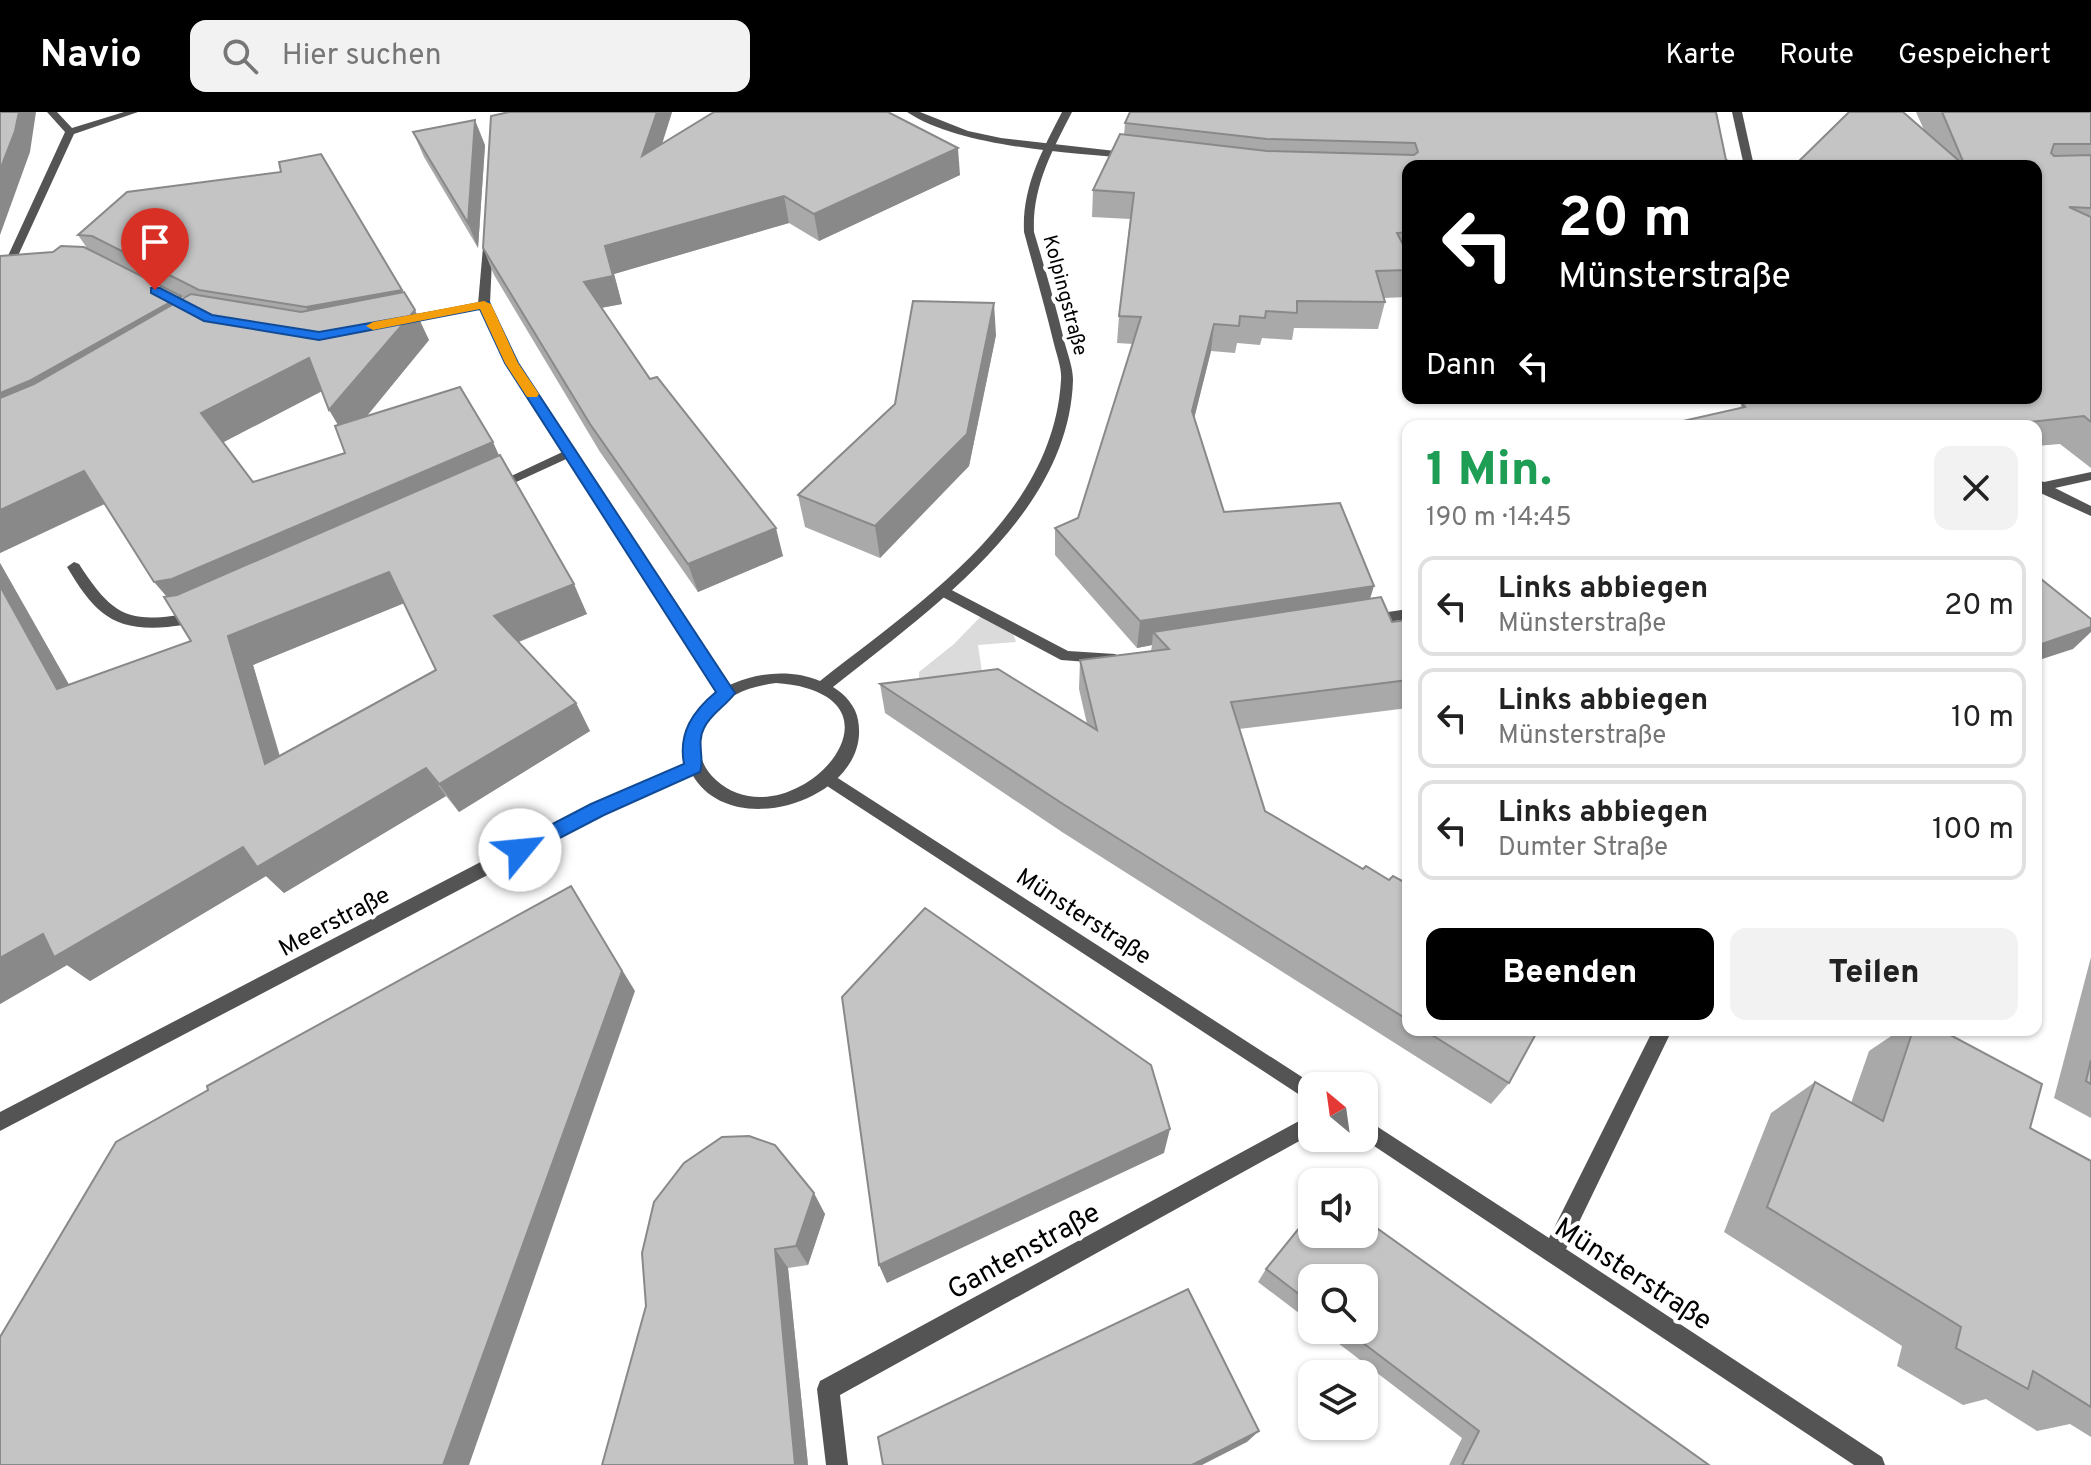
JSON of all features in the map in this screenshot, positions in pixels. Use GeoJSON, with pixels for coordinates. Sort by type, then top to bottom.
{"type":"FeatureCollection","features":[{"type":"Feature","properties":{"kind":"street"},"geometry":{"type":"LineString","coordinates":[[52,112],[70,132]]}},
{"type":"Feature","properties":{"kind":"street"},"geometry":{"type":"LineString","coordinates":[[27,259],[6,259],[70,132],[133,112]]}},
{"type":"Feature","properties":{"kind":"street"},"geometry":{"type":"LineString","coordinates":[[912,112],[965,133],[1141,157]]}},
{"type":"Feature","properties":{"kind":"street","name":"Kolpingstraße"},"geometry":{"type":"LineString","coordinates":[[824,686],[942,590],[999,536],[1030,496],[1055,442],[1067,378],[1029,232],[1027,212],[1030,195],[1067,112]]}},
{"type":"Feature","properties":{"kind":"street"},"geometry":{"type":"LineString","coordinates":[[1737,112],[1748,160]]}},
{"type":"Feature","properties":{"kind":"street"},"geometry":{"type":"LineString","coordinates":[[488,231],[484,304],[511,363],[726,693]]}},
{"type":"Feature","properties":{"kind":"street"},"geometry":{"type":"LineString","coordinates":[[379,325],[484,304]]}},
{"type":"Feature","properties":{"kind":"street"},"geometry":{"type":"LineString","coordinates":[[487,490],[571,452]]}},
{"type":"Feature","properties":{"kind":"street"},"geometry":{"type":"LineString","coordinates":[[2042,485],[2091,476]]}},
{"type":"Feature","properties":{"kind":"street"},"geometry":{"type":"LineString","coordinates":[[2042,488],[2091,512]]}},
{"type":"Feature","properties":{"kind":"street"},"geometry":{"type":"LineString","coordinates":[[74,567],[103,608],[136,622],[172,622],[214,611]]}},
{"type":"Feature","properties":{"kind":"street"},"geometry":{"type":"LineString","coordinates":[[942,590],[1066,656],[1131,657]]}},
{"type":"Feature","properties":{"kind":"street"},"geometry":{"type":"LineString","coordinates":[[1346,624],[1402,615]]}},
{"type":"Feature","properties":{"kind":"street"},"geometry":{"type":"LineString","coordinates":[[776,677],[801,678],[824,686],[845,703],[854,728],[849,755],[830,779],[801,796],[757,803],[736,801],[709,788],[693,767],[690,748],[695,727],[708,709],[726,693],[749,682],[776,677]]}},
{"type":"Feature","properties":{"kind":"street","name":"Meerstraße"},"geometry":{"type":"LineString","coordinates":[[0,1122],[598,809],[693,767]]}},
{"type":"Feature","properties":{"kind":"street","name":"Münsterstraße"},"geometry":{"type":"LineString","coordinates":[[830,779],[1298,1085]]}},
{"type":"Feature","properties":{"kind":"street"},"geometry":{"type":"LineString","coordinates":[[1553,1253],[1660,1036]]}},
{"type":"Feature","properties":{"kind":"street","name":"Gantenstraße"},"geometry":{"type":"LineString","coordinates":[[837,1465],[828,1389],[1298,1132]]}},
{"type":"Feature","properties":{"kind":"street","name":"Münsterstraße"},"geometry":{"type":"LineString","coordinates":[[1378,1137],[1874,1465]]}},
{"type":"Feature","properties":{"kind":"shaded area"},"geometry":{"type":"Polygon","coordinates":[[[988,609],[1009,621],[1016,642],[978,645],[983,679],[919,686],[919,672],[954,644],[988,609]]]}},
{"type":"Feature","properties":{"kind":"building"},"geometry":{"type":"Polygon","coordinates":[[[0,112],[19,112],[0,170],[0,112]]]}},
{"type":"Feature","properties":{"kind":"building"},"geometry":{"type":"Polygon","coordinates":[[[509,112],[657,112],[642,156],[714,112],[888,112],[958,148],[814,214],[784,196],[605,246],[613,276],[584,282],[650,379],[657,377],[776,528],[688,564],[590,424],[483,248],[491,116],[509,112]]]}},
{"type":"Feature","properties":{"kind":"building"},"geometry":{"type":"Polygon","coordinates":[[[1130,112],[1716,112],[1726,160],[1402,160],[1402,233],[1397,233],[1402,243],[1402,270],[1376,271],[1385,302],[1297,301],[1297,313],[1266,311],[1265,318],[1240,316],[1239,326],[1214,324],[1192,411],[1224,512],[1340,503],[1374,586],[1140,621],[1055,528],[1078,518],[1141,317],[1119,316],[1134,193],[1093,190],[1120,134],[1267,151],[1414,155],[1418,152],[1415,143],[1267,139],[1125,123],[1130,112]]]}},
{"type":"Feature","properties":{"kind":"building"},"geometry":{"type":"Polygon","coordinates":[[[1849,112],[1903,112],[1958,160],[1800,160],[1849,112]]]}},
{"type":"Feature","properties":{"kind":"building"},"geometry":{"type":"Polygon","coordinates":[[[1942,112],[2091,112],[2091,144],[2054,144],[2051,153],[2054,156],[2091,155],[2091,208],[2069,207],[2091,217],[2091,422],[2084,416],[2042,421],[1688,420],[1745,407],[1742,404],[2042,404],[2042,160],[1962,160],[1942,112]]]}},
{"type":"Feature","properties":{"kind":"building"},"geometry":{"type":"Polygon","coordinates":[[[475,120],[468,223],[413,132],[475,120]]]}},
{"type":"Feature","properties":{"kind":"building"},"geometry":{"type":"Polygon","coordinates":[[[321,154],[402,290],[306,307],[199,290],[92,236],[78,235],[127,192],[281,172],[279,162],[321,154]]]}},
{"type":"Feature","properties":{"kind":"building"},"geometry":{"type":"Polygon","coordinates":[[[61,246],[84,247],[181,296],[29,381],[0,393],[0,256],[53,252],[61,246]]]}},
{"type":"Feature","properties":{"kind":"building"},"geometry":{"type":"Polygon","coordinates":[[[404,292],[415,310],[329,410],[309,358],[201,413],[253,482],[345,453],[335,426],[460,387],[493,442],[172,579],[154,582],[84,471],[0,510],[0,398],[34,384],[191,294],[301,312],[404,292]]]}},
{"type":"Feature","properties":{"kind":"building"},"geometry":{"type":"Polygon","coordinates":[[[913,301],[994,303],[967,434],[875,526],[798,495],[895,404],[913,301]]]}},
{"type":"Feature","properties":{"kind":"building"},"geometry":{"type":"Polygon","coordinates":[[[500,455],[574,584],[494,616],[576,703],[439,784],[426,768],[257,867],[243,847],[54,957],[43,934],[0,958],[0,586],[57,689],[191,641],[164,597],[177,595],[500,455]],[[389,572],[228,636],[265,764],[436,670],[389,572]]]}},
{"type":"Feature","properties":{"kind":"building"},"geometry":{"type":"Polygon","coordinates":[[[2042,580],[2091,619],[2091,627],[2042,644],[2042,580]]]}},
{"type":"Feature","properties":{"kind":"building"},"geometry":{"type":"Polygon","coordinates":[[[1381,597],[1392,622],[1402,621],[1402,681],[1231,702],[1265,811],[1363,869],[1366,866],[1389,880],[1393,876],[1402,881],[1402,1016],[1063,804],[880,684],[998,669],[1097,730],[1080,660],[1169,649],[1153,632],[1381,597]]]}},
{"type":"Feature","properties":{"kind":"building"},"geometry":{"type":"Polygon","coordinates":[[[571,886],[622,971],[443,1465],[0,1465],[0,1337],[116,1142],[208,1090],[207,1086],[571,886]]]}},
{"type":"Feature","properties":{"kind":"building"},"geometry":{"type":"Polygon","coordinates":[[[925,908],[1151,1065],[1170,1129],[879,1265],[842,997],[925,908]]]}},
{"type":"Feature","properties":{"kind":"building"},"geometry":{"type":"Polygon","coordinates":[[[1434,1036],[1535,1036],[1509,1083],[1434,1036]]]}},
{"type":"Feature","properties":{"kind":"building"},"geometry":{"type":"Polygon","coordinates":[[[1911,1036],[1952,1036],[2042,1084],[2030,1128],[2091,1161],[2091,1407],[2033,1371],[2028,1389],[1956,1348],[1961,1327],[1767,1207],[1815,1082],[1883,1121],[1911,1036]]]}},
{"type":"Feature","properties":{"kind":"building"},"geometry":{"type":"Polygon","coordinates":[[[2091,1060],[2091,1084],[2086,1081],[2091,1060]]]}},
{"type":"Feature","properties":{"kind":"building"},"geometry":{"type":"Polygon","coordinates":[[[749,1136],[775,1145],[814,1193],[796,1246],[775,1249],[795,1465],[602,1465],[646,1306],[642,1253],[654,1202],[684,1163],[722,1137],[749,1136]]]}},
{"type":"Feature","properties":{"kind":"building"},"geometry":{"type":"Polygon","coordinates":[[[1298,1229],[1298,1248],[1378,1248],[1378,1229],[1709,1465],[1462,1465],[1479,1431],[1364,1344],[1378,1344],[1378,1264],[1298,1264],[1298,1293],[1266,1269],[1298,1229]]]}},
{"type":"Feature","properties":{"kind":"building"},"geometry":{"type":"Polygon","coordinates":[[[1188,1289],[1259,1431],[1192,1465],[883,1465],[878,1437],[1188,1289]]]}},
{"type":"Feature","properties":{"kind":"slow traffic"},"geometry":{"type":"LineString","coordinates":[[373,326],[484,304],[511,363],[532,394]]}},
{"type":"Feature","properties":{"kind":"route"},"geometry":{"type":"LineString","coordinates":[[155,290],[209,318],[319,336],[484,304],[511,363],[726,693],[708,709],[695,727],[690,748],[693,767],[598,809],[520,850]]}}]}
